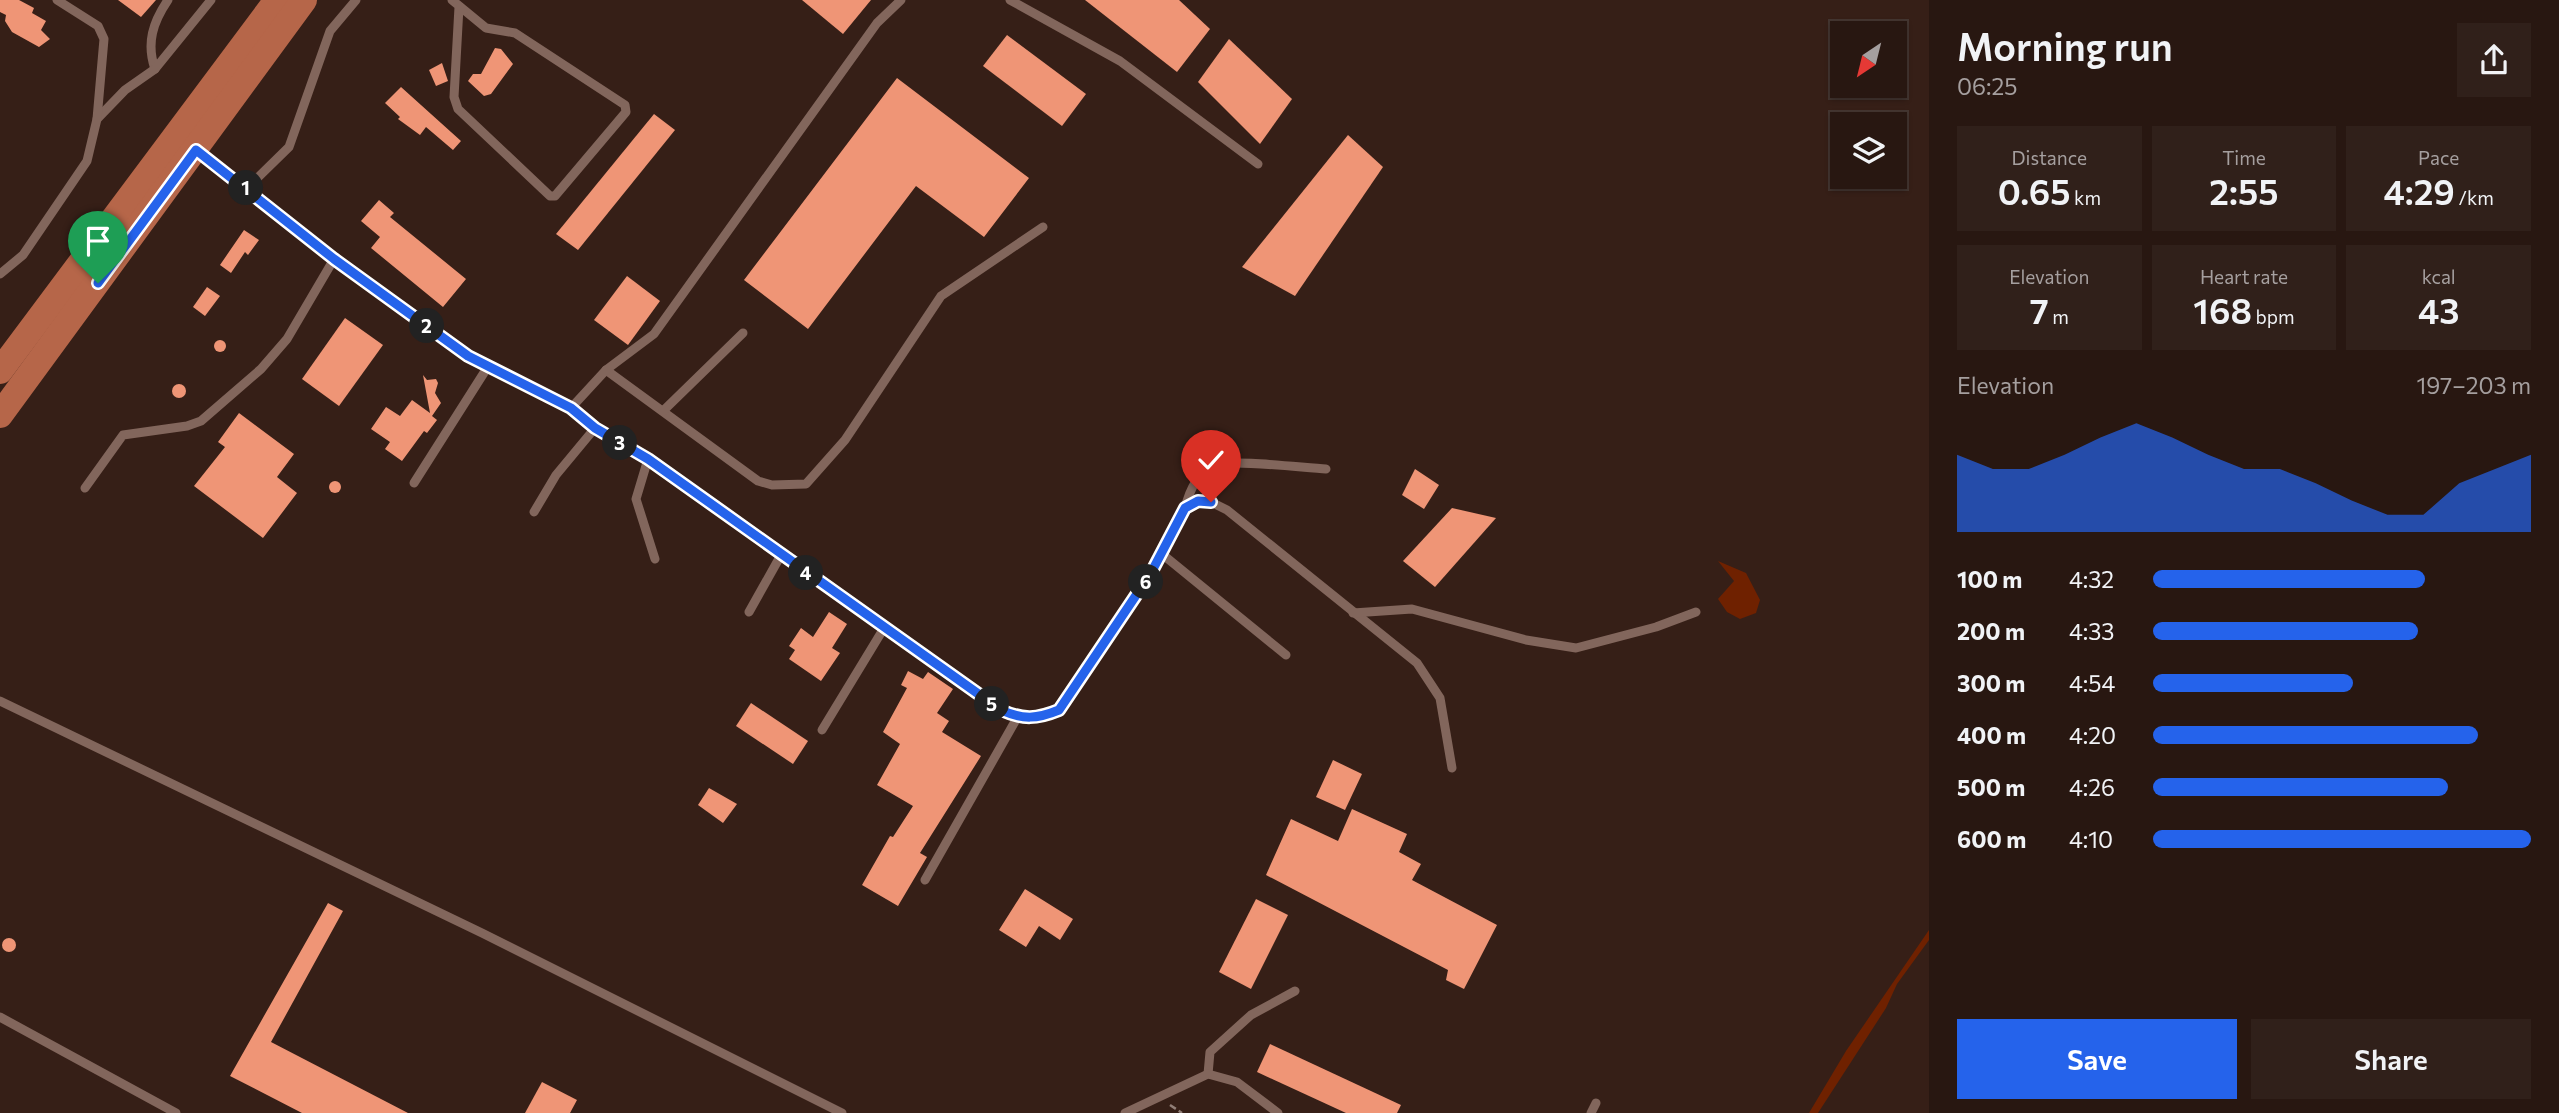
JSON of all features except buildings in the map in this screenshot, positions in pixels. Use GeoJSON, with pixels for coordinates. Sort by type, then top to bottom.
{"type":"FeatureCollection","features":[{"type":"Feature","properties":{"kind":"main road"},"geometry":{"type":"LineString","coordinates":[[0,415],[187,143],[277,0]]}},
{"type":"Feature","properties":{"kind":"main road"},"geometry":{"type":"LineString","coordinates":[[0,371],[304,0]]}},
{"type":"Feature","properties":{"kind":"lane"},"geometry":{"type":"LineString","coordinates":[[0,274],[23,255],[87,161],[97,119],[104,39],[98,26],[57,0]]}},
{"type":"Feature","properties":{"kind":"lane"},"geometry":{"type":"LineString","coordinates":[[155,69],[150,54],[152,35],[159,14],[169,0]]}},
{"type":"Feature","properties":{"kind":"lane"},"geometry":{"type":"LineString","coordinates":[[97,119],[125,90],[155,69],[211,0]]}},
{"type":"Feature","properties":{"kind":"lane"},"geometry":{"type":"LineString","coordinates":[[247,188],[289,147],[330,31],[356,0]]}},
{"type":"Feature","properties":{"kind":"lane"},"geometry":{"type":"LineString","coordinates":[[571,408],[606,370],[654,334],[877,23],[901,0]]}},
{"type":"Feature","properties":{"kind":"lane"},"geometry":{"type":"LineString","coordinates":[[1010,0],[1120,61],[1258,164]]}},
{"type":"Feature","properties":{"kind":"lane"},"geometry":{"type":"LineString","coordinates":[[456,3],[486,28],[514,33],[625,105],[625,112],[555,196],[550,196],[458,109],[454,97],[456,3]]}},
{"type":"Feature","properties":{"kind":"lane"},"geometry":{"type":"LineString","coordinates":[[187,143],[334,259],[487,368],[571,408],[595,428],[648,459],[884,628],[1001,710],[1017,718],[1038,718],[1059,710],[1162,554],[1185,508],[1189,490],[1200,475],[1218,464],[1326,469]]}},
{"type":"Feature","properties":{"kind":"lane"},"geometry":{"type":"LineString","coordinates":[[606,370],[758,481],[772,485],[806,484],[845,440],[941,296],[1043,228]]}},
{"type":"Feature","properties":{"kind":"lane"},"geometry":{"type":"LineString","coordinates":[[85,488],[123,435],[187,426],[201,421],[261,369],[287,339],[334,259]]}},
{"type":"Feature","properties":{"kind":"lane"},"geometry":{"type":"LineString","coordinates":[[663,411],[743,333]]}},
{"type":"Feature","properties":{"kind":"lane"},"geometry":{"type":"LineString","coordinates":[[414,483],[487,368]]}},
{"type":"Feature","properties":{"kind":"lane"},"geometry":{"type":"LineString","coordinates":[[534,512],[556,475],[595,428]]}},
{"type":"Feature","properties":{"kind":"lane"},"geometry":{"type":"LineString","coordinates":[[648,459],[636,499],[655,559]]}},
{"type":"Feature","properties":{"kind":"lane"},"geometry":{"type":"LineString","coordinates":[[1185,508],[1198,501],[1211,502],[1227,509],[1417,663],[1440,698],[1452,768]]}},
{"type":"Feature","properties":{"kind":"lane"},"geometry":{"type":"LineString","coordinates":[[1162,554],[1286,655]]}},
{"type":"Feature","properties":{"kind":"lane"},"geometry":{"type":"LineString","coordinates":[[749,611],[781,555]]}},
{"type":"Feature","properties":{"kind":"lane"},"geometry":{"type":"LineString","coordinates":[[1353,612],[1412,608],[1526,640],[1576,648],[1656,627],[1696,612]]}},
{"type":"Feature","properties":{"kind":"lane"},"geometry":{"type":"LineString","coordinates":[[822,730],[884,628]]}},
{"type":"Feature","properties":{"kind":"lane"},"geometry":{"type":"LineString","coordinates":[[0,701],[482,933],[842,1113]]}},
{"type":"Feature","properties":{"kind":"lane"},"geometry":{"type":"LineString","coordinates":[[925,880],[1017,718]]}},
{"type":"Feature","properties":{"kind":"lane"},"geometry":{"type":"LineString","coordinates":[[1208,1074],[1210,1052],[1251,1015],[1295,991]]}},
{"type":"Feature","properties":{"kind":"lane"},"geometry":{"type":"LineString","coordinates":[[0,1017],[176,1113]]}},
{"type":"Feature","properties":{"kind":"lane"},"geometry":{"type":"LineString","coordinates":[[1125,1113],[1208,1074],[1237,1082],[1278,1113]]}},
{"type":"Feature","properties":{"kind":"lane"},"geometry":{"type":"LineString","coordinates":[[1591,1113],[1596,1103]]}},
{"type":"Feature","properties":{"kind":"shaded area"},"geometry":{"type":"Polygon","coordinates":[[[1718,561],[1746,573],[1760,600],[1756,613],[1740,619],[1727,612],[1718,599],[1734,581],[1718,561]]]}},
{"type":"Feature","properties":{"kind":"shaded area"},"geometry":{"type":"Polygon","coordinates":[[[1929,930],[1929,940],[1897,984],[1886,1008],[1818,1113],[1809,1113],[1846,1051],[1929,930]]]}},
{"type":"Feature","properties":{"kind":"route"},"geometry":{"type":"LineString","coordinates":[[98,283],[196,150],[334,259],[468,356],[487,368],[571,408],[595,428],[648,459],[1001,710],[1017,718],[1038,718],[1059,710],[1151,573],[1185,508],[1198,501],[1211,502]]}}]}
